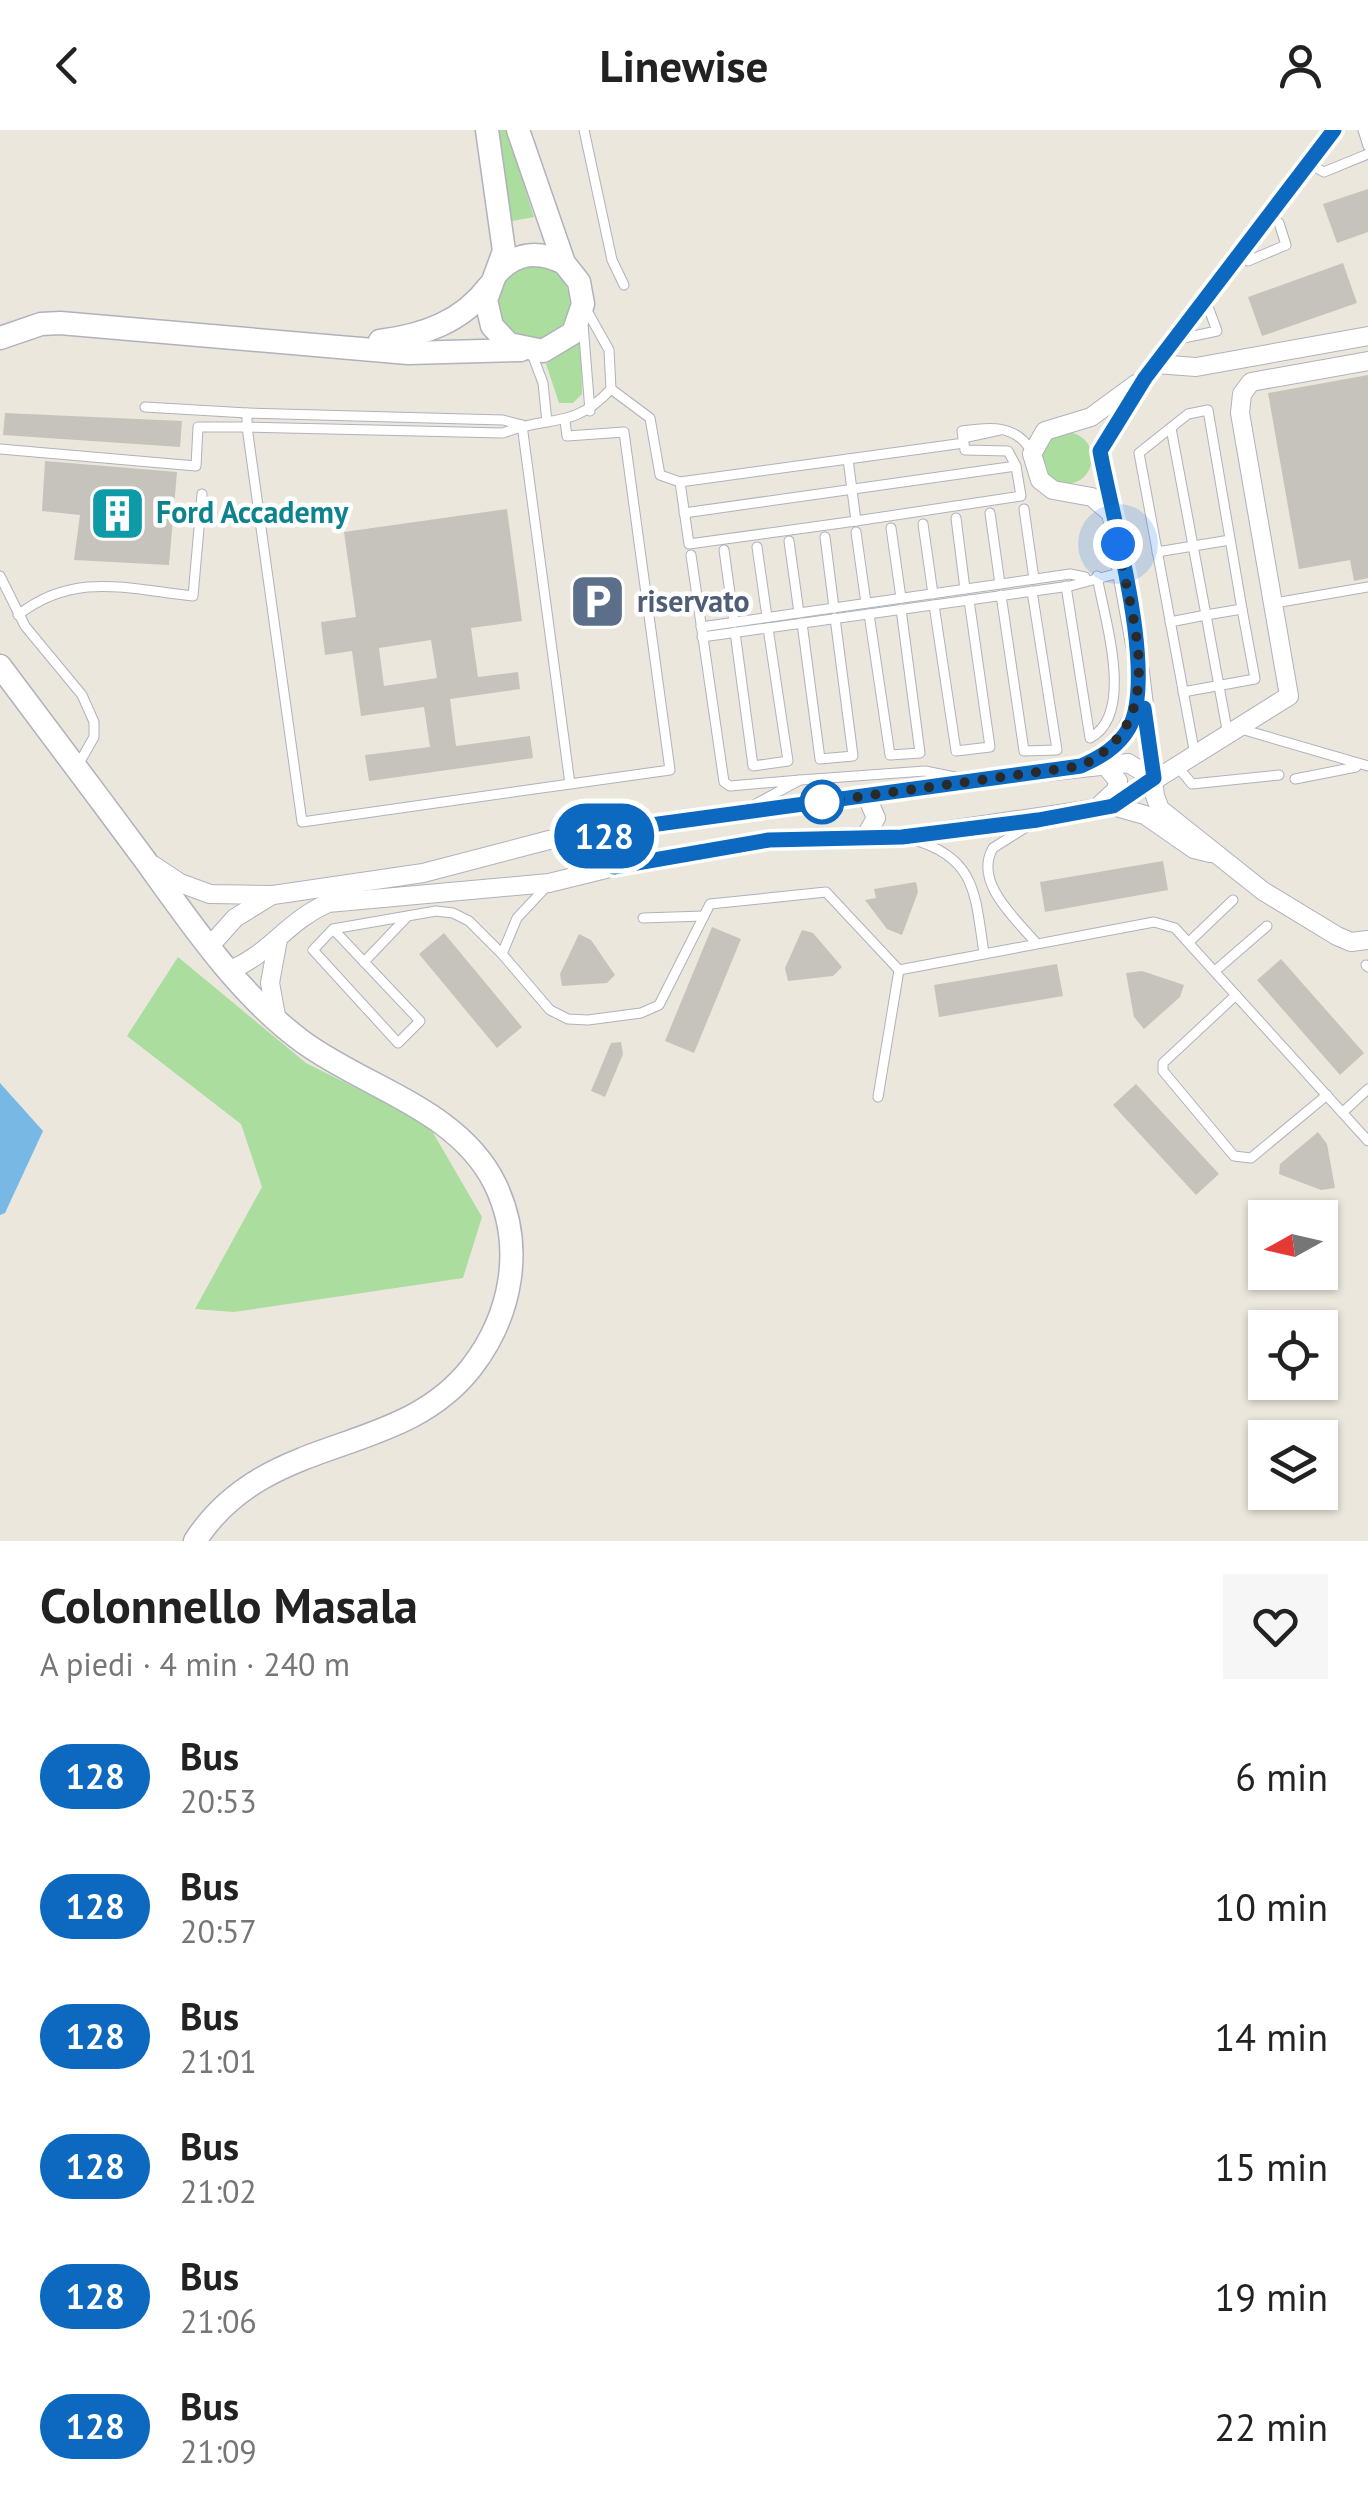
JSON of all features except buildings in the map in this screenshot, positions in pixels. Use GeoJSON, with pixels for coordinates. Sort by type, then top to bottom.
{"type":"FeatureCollection","features":[{"type":"Feature","properties":{"kind":"street"},"geometry":{"type":"LineString","coordinates":[[487,130],[504,251],[486,300],[492,326],[500,337],[526,351]]}},
{"type":"Feature","properties":{"kind":"street"},"geometry":{"type":"LineString","coordinates":[[0,338],[60,323],[228,341],[349,344],[408,353],[526,351],[563,342],[582,311],[579,282],[564,264],[518,130]]}},
{"type":"Feature","properties":{"kind":"street"},"geometry":{"type":"LineString","coordinates":[[1072,492],[1090,482],[1101,453],[1151,371],[1334,130]]}},
{"type":"Feature","properties":{"kind":"street"},"geometry":{"type":"LineString","coordinates":[[349,344],[410,337],[440,326],[474,306],[492,280],[526,255],[543,254],[564,264]]}},
{"type":"Feature","properties":{"kind":"street"},"geometry":{"type":"LineString","coordinates":[[1114,516],[1098,500],[1045,485],[1035,471],[1032,454],[1045,431],[1091,417],[1151,371],[1196,367],[1368,336]]}},
{"type":"Feature","properties":{"kind":"street"},"geometry":{"type":"LineString","coordinates":[[231,970],[260,957],[300,916],[328,903],[549,883],[614,867],[769,840],[902,837],[1038,820],[1105,807],[1235,733],[1290,696],[1240,413],[1242,394],[1252,382],[1368,361]]}},
{"type":"Feature","properties":{"kind":"street"},"geometry":{"type":"LineString","coordinates":[[1068,423],[1088,431],[1101,453],[1160,809],[1192,830],[1212,853],[1336,936],[1351,942],[1368,940]]}},
{"type":"Feature","properties":{"kind":"street"},"geometry":{"type":"LineString","coordinates":[[0,666],[208,947],[278,1022],[331,1061],[426,1114],[466,1144],[487,1170],[502,1202],[511,1243],[511,1281],[504,1309],[486,1347],[439,1400],[402,1420],[261,1475],[231,1495],[195,1541]]}},
{"type":"Feature","properties":{"kind":"street"},"geometry":{"type":"LineString","coordinates":[[1081,766],[1104,755],[1128,730],[1140,672]]}},
{"type":"Feature","properties":{"kind":"street"},"geometry":{"type":"LineString","coordinates":[[144,858],[180,883],[210,894],[272,895],[424,873],[550,840],[973,780],[1128,763],[1154,778]]}},
{"type":"Feature","properties":{"kind":"street"},"geometry":{"type":"LineString","coordinates":[[1105,764],[1118,781],[1105,807]]}},
{"type":"Feature","properties":{"kind":"street"},"geometry":{"type":"LineString","coordinates":[[866,835],[876,818],[868,797]]}},
{"type":"Feature","properties":{"kind":"street"},"geometry":{"type":"LineString","coordinates":[[1105,807],[1145,815],[1194,849],[1212,853]]}},
{"type":"Feature","properties":{"kind":"street"},"geometry":{"type":"LineString","coordinates":[[607,831],[602,853],[614,867]]}},
{"type":"Feature","properties":{"kind":"street"},"geometry":{"type":"LineString","coordinates":[[208,947],[235,918],[272,895]]}},
{"type":"Feature","properties":{"kind":"street"},"geometry":{"type":"LineString","coordinates":[[278,937],[270,983],[278,1022]]}},
{"type":"Feature","properties":{"kind":"lane"},"geometry":{"type":"LineString","coordinates":[[584,130],[612,260],[624,285]]}},
{"type":"Feature","properties":{"kind":"lane"},"geometry":{"type":"LineString","coordinates":[[1363,130],[1368,146]]}},
{"type":"Feature","properties":{"kind":"lane"},"geometry":{"type":"LineString","coordinates":[[1309,164],[1324,172],[1368,154]]}},
{"type":"Feature","properties":{"kind":"lane"},"geometry":{"type":"LineString","coordinates":[[1240,255],[1248,261],[1286,245],[1279,223],[1270,216]]}},
{"type":"Feature","properties":{"kind":"lane"},"geometry":{"type":"LineString","coordinates":[[1176,340],[1217,331],[1206,301]]}},
{"type":"Feature","properties":{"kind":"lane"},"geometry":{"type":"LineString","coordinates":[[0,449],[196,466],[198,427],[503,433],[522,426],[565,421],[590,411],[611,389],[609,350],[582,311]]}},
{"type":"Feature","properties":{"kind":"lane"},"geometry":{"type":"LineString","coordinates":[[582,311],[590,411]]}},
{"type":"Feature","properties":{"kind":"lane"},"geometry":{"type":"LineString","coordinates":[[526,351],[543,383],[547,422]]}},
{"type":"Feature","properties":{"kind":"lane"},"geometry":{"type":"LineString","coordinates":[[611,389],[650,418],[660,475],[680,482],[964,441],[1000,430],[1017,435],[1032,454]]}},
{"type":"Feature","properties":{"kind":"lane"},"geometry":{"type":"LineString","coordinates":[[145,407],[503,420],[522,426]]}},
{"type":"Feature","properties":{"kind":"lane"},"geometry":{"type":"LineString","coordinates":[[1183,692],[1255,679],[1208,410],[1188,414],[1139,454],[1195,757]]}},
{"type":"Feature","properties":{"kind":"lane"},"geometry":{"type":"LineString","coordinates":[[247,413],[302,822],[670,770],[624,432],[567,436],[565,421]]}},
{"type":"Feature","properties":{"kind":"lane"},"geometry":{"type":"LineString","coordinates":[[522,426],[570,784]]}},
{"type":"Feature","properties":{"kind":"lane"},"geometry":{"type":"LineString","coordinates":[[1171,428],[1219,686],[1235,733],[1364,766]]}},
{"type":"Feature","properties":{"kind":"lane"},"geometry":{"type":"LineString","coordinates":[[680,482],[689,544],[856,527],[1021,496],[1016,466],[1003,449],[964,441]]}},
{"type":"Feature","properties":{"kind":"lane"},"geometry":{"type":"LineString","coordinates":[[848,459],[890,756],[920,753],[891,528]]}},
{"type":"Feature","properties":{"kind":"lane"},"geometry":{"type":"LineString","coordinates":[[684,513],[1016,466]]}},
{"type":"Feature","properties":{"kind":"lane"},"geometry":{"type":"LineString","coordinates":[[18,615],[39,599],[80,584],[193,596],[202,494]]}},
{"type":"Feature","properties":{"kind":"lane"},"geometry":{"type":"LineString","coordinates":[[1024,509],[1034,579]]}},
{"type":"Feature","properties":{"kind":"lane"},"geometry":{"type":"LineString","coordinates":[[990,513],[1000,584]]}},
{"type":"Feature","properties":{"kind":"lane"},"geometry":{"type":"LineString","coordinates":[[924,524],[956,752],[990,748],[956,518]]}},
{"type":"Feature","properties":{"kind":"lane"},"geometry":{"type":"LineString","coordinates":[[789,541],[820,759],[853,756],[824,537]]}},
{"type":"Feature","properties":{"kind":"lane"},"geometry":{"type":"LineString","coordinates":[[1158,552],[1230,540]]}},
{"type":"Feature","properties":{"kind":"lane"},"geometry":{"type":"LineString","coordinates":[[724,550],[754,766],[788,761],[758,547]]}},
{"type":"Feature","properties":{"kind":"lane"},"geometry":{"type":"LineString","coordinates":[[691,555],[724,782],[925,771],[973,780]]}},
{"type":"Feature","properties":{"kind":"lane"},"geometry":{"type":"LineString","coordinates":[[967,594],[1002,596],[1123,572]]}},
{"type":"Feature","properties":{"kind":"lane"},"geometry":{"type":"LineString","coordinates":[[701,632],[967,594],[1034,579],[1070,574],[1092,577]]}},
{"type":"Feature","properties":{"kind":"lane"},"geometry":{"type":"LineString","coordinates":[[0,576],[18,615],[82,695],[94,722],[94,737],[76,768]]}},
{"type":"Feature","properties":{"kind":"lane"},"geometry":{"type":"LineString","coordinates":[[1066,586],[1090,738],[1106,725],[1115,698],[1092,577]]}},
{"type":"Feature","properties":{"kind":"lane"},"geometry":{"type":"LineString","coordinates":[[1275,604],[1368,586]]}},
{"type":"Feature","properties":{"kind":"lane"},"geometry":{"type":"LineString","coordinates":[[1002,596],[1024,750],[1045,752],[1057,750],[1032,591]]}},
{"type":"Feature","properties":{"kind":"lane"},"geometry":{"type":"LineString","coordinates":[[1170,622],[1242,609]]}},
{"type":"Feature","properties":{"kind":"lane"},"geometry":{"type":"LineString","coordinates":[[1177,766],[1192,784],[1279,774]]}},
{"type":"Feature","properties":{"kind":"lane"},"geometry":{"type":"LineString","coordinates":[[1295,779],[1364,766]]}},
{"type":"Feature","properties":{"kind":"lane"},"geometry":{"type":"LineString","coordinates":[[742,812],[800,780]]}},
{"type":"Feature","properties":{"kind":"lane"},"geometry":{"type":"LineString","coordinates":[[1036,943],[999,898],[987,862],[993,848],[1038,820]]}},
{"type":"Feature","properties":{"kind":"lane"},"geometry":{"type":"LineString","coordinates":[[902,837],[940,848],[970,876],[984,953]]}},
{"type":"Feature","properties":{"kind":"lane"},"geometry":{"type":"LineString","coordinates":[[502,954],[517,918],[549,883]]}},
{"type":"Feature","properties":{"kind":"lane"},"geometry":{"type":"LineString","coordinates":[[334,929],[420,1021],[398,1043],[313,950],[334,929],[445,911],[462,916],[502,954],[544,1004],[568,1019],[641,1013],[659,1006],[710,904],[826,892],[898,970]]}},
{"type":"Feature","properties":{"kind":"lane"},"geometry":{"type":"LineString","coordinates":[[1188,942],[1233,900]]}},
{"type":"Feature","properties":{"kind":"lane"},"geometry":{"type":"LineString","coordinates":[[364,962],[408,916]]}},
{"type":"Feature","properties":{"kind":"lane"},"geometry":{"type":"LineString","coordinates":[[643,918],[704,916]]}},
{"type":"Feature","properties":{"kind":"lane"},"geometry":{"type":"LineString","coordinates":[[898,970],[1154,922],[1175,928],[1368,1141]]}},
{"type":"Feature","properties":{"kind":"lane"},"geometry":{"type":"LineString","coordinates":[[1215,971],[1266,926]]}},
{"type":"Feature","properties":{"kind":"lane"},"geometry":{"type":"LineString","coordinates":[[878,1097],[898,970]]}},
{"type":"Feature","properties":{"kind":"lane"},"geometry":{"type":"LineString","coordinates":[[1236,995],[1163,1063],[1163,1071],[1234,1156],[1251,1158],[1327,1095]]}},
{"type":"Feature","properties":{"kind":"lane"},"geometry":{"type":"LineString","coordinates":[[1343,1112],[1368,1089]]}},
{"type":"Feature","properties":{"kind":"green space"},"geometry":{"type":"Polygon","coordinates":[[[493,130],[507,130],[534,217],[507,222],[493,130]]]}},
{"type":"Feature","properties":{"kind":"green space"},"geometry":{"type":"Polygon","coordinates":[[[533,265],[559,276],[570,302],[559,328],[533,339],[507,328],[496,302],[507,276],[533,265]]]}},
{"type":"Feature","properties":{"kind":"green space"},"geometry":{"type":"Polygon","coordinates":[[[581,340],[582,394],[573,403],[559,403],[546,364],[581,340]]]}},
{"type":"Feature","properties":{"kind":"green space"},"geometry":{"type":"Polygon","coordinates":[[[1066,432],[1084,440],[1092,458],[1084,476],[1066,484],[1048,476],[1040,458],[1048,440],[1066,432]]]}},
{"type":"Feature","properties":{"kind":"green space"},"geometry":{"type":"Polygon","coordinates":[[[178,957],[306,1063],[428,1124],[482,1217],[463,1278],[234,1312],[195,1309],[262,1187],[241,1124],[127,1036],[178,957]]]}},
{"type":"Feature","properties":{"kind":"water"},"geometry":{"type":"Polygon","coordinates":[[[0,1083],[43,1131],[5,1213],[0,1215],[0,1083]]]}},
{"type":"Feature","properties":{"kind":"bus line","name":"128"},"geometry":{"type":"LineString","coordinates":[[1144,708],[1154,778],[1113,806],[902,837],[769,840],[614,867],[602,853],[607,831],[1081,766],[1117,744],[1134,716],[1140,672],[1100,451],[1145,378],[1334,130]]}},
{"type":"Feature","properties":{"kind":"place","name":"Ford Accademy"},"geometry":{"type":"Point","coordinates":[117,513]}},
{"type":"Feature","properties":{"kind":"place","name":"riservato"},"geometry":{"type":"Point","coordinates":[598,602]}},
{"type":"Feature","properties":{"kind":"route"},"geometry":{"type":"LineString","coordinates":[[822,802],[1081,766],[1117,744],[1134,716],[1140,672],[1118,544]]}}]}
